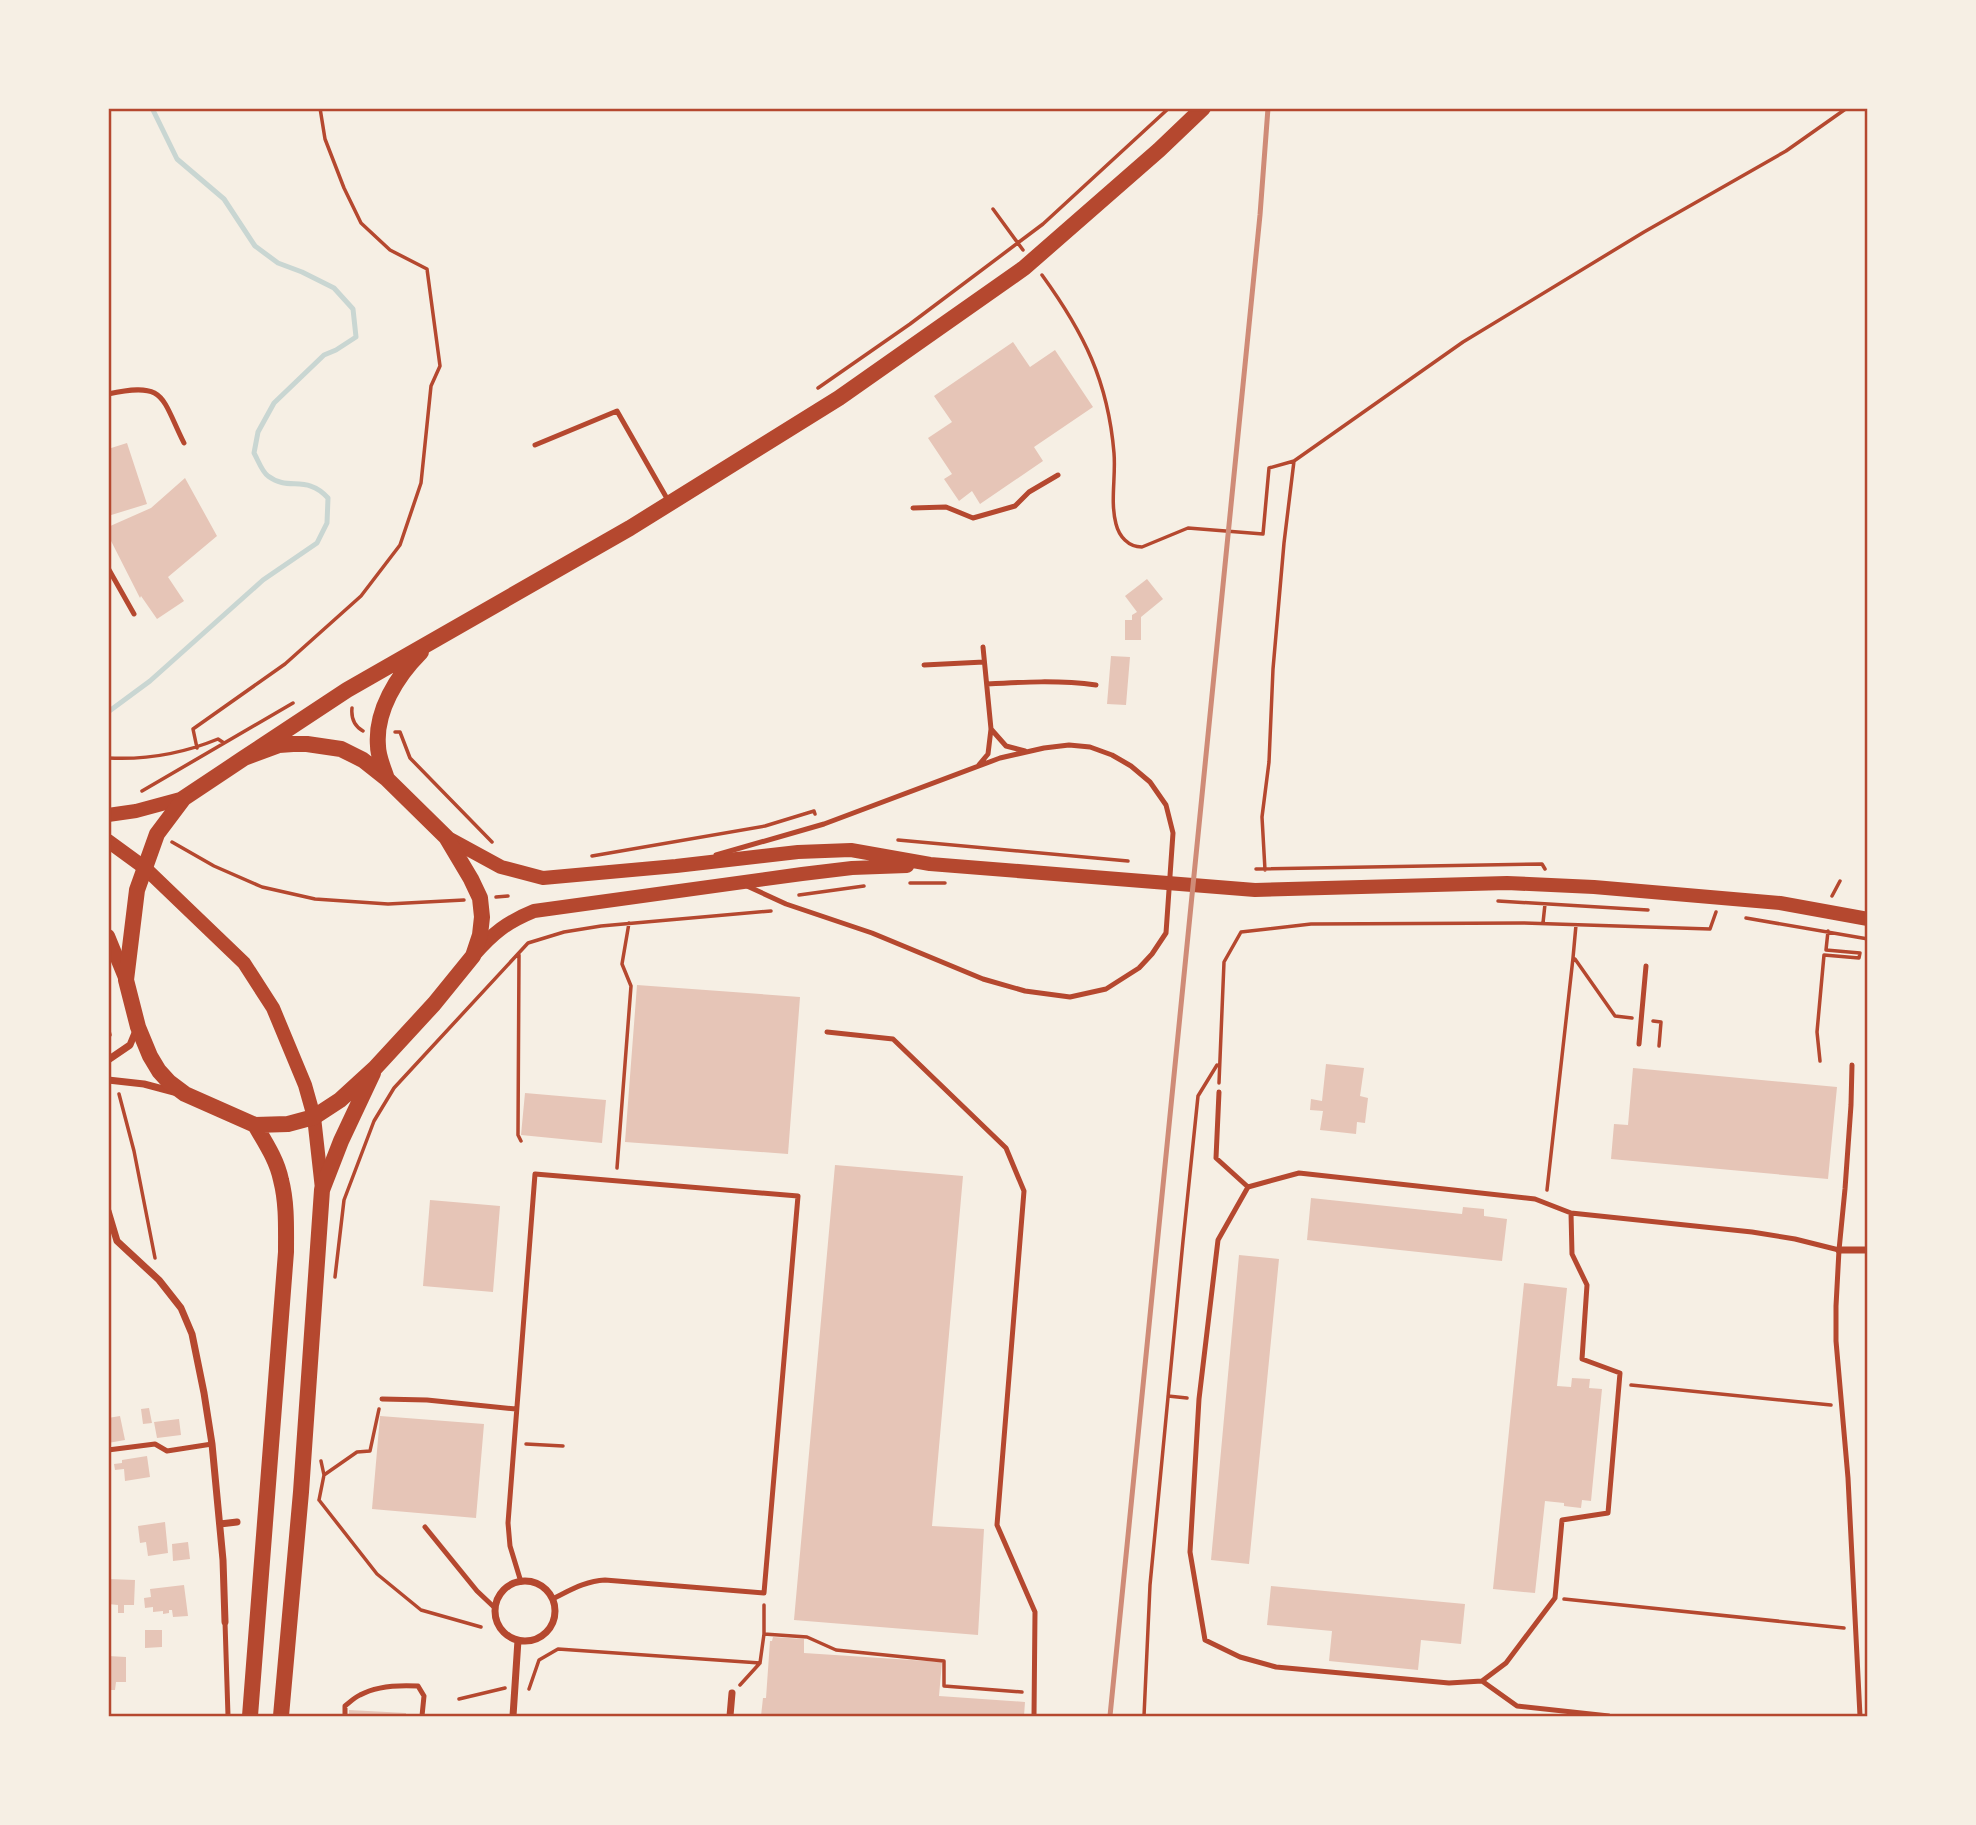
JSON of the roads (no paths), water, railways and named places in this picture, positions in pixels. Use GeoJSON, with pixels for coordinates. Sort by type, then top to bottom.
{"type":"FeatureCollection","features":[{"type":"Feature","properties":{"kind":"main road"},"geometry":{"type":"LineString","coordinates":[[108,814],[136,811],[184,797],[347,690],[631,528],[839,398],[1024,268],[1203,108]]}},
{"type":"Feature","properties":{"kind":"main road"},"geometry":{"type":"LineString","coordinates":[[387,779],[377,748],[379,721],[385,703],[413,660],[436,639]]}},
{"type":"Feature","properties":{"kind":"main road"},"geometry":{"type":"LineString","coordinates":[[244,758],[279,745],[307,744],[341,749],[363,760],[387,779],[446,838],[471,879],[480,898],[482,917],[473,956]]}},
{"type":"Feature","properties":{"kind":"main road"},"geometry":{"type":"LineString","coordinates":[[126,980],[138,890],[157,834],[184,797]]}},
{"type":"Feature","properties":{"kind":"main road"},"geometry":{"type":"LineString","coordinates":[[446,838],[501,867],[543,878],[850,849],[930,864],[1255,890],[1507,883],[1594,887],[1780,903],[1867,919]]}},
{"type":"Feature","properties":{"kind":"main road"},"geometry":{"type":"LineString","coordinates":[[108,841],[145,868],[244,963],[273,1008],[305,1085],[314,1116],[322,1190],[301,1492],[281,1717]]}},
{"type":"Feature","properties":{"kind":"main road"},"geometry":{"type":"LineString","coordinates":[[108,936],[126,980],[138,1027],[159,1071],[169,1082],[185,1094],[255,1125],[289,1124],[314,1116],[340,1100],[375,1068],[434,1004],[491,936],[506,924],[534,911],[852,868],[930,864]]}},
{"type":"Feature","properties":{"kind":"main road"},"geometry":{"type":"LineString","coordinates":[[322,1190],[375,1068]]}},
{"type":"Feature","properties":{"kind":"main road"},"geometry":{"type":"LineString","coordinates":[[250,1717],[286,1252],[285,1204],[281,1177],[271,1152],[255,1125]]}},
{"type":"Feature","properties":{"kind":"street"},"geometry":{"type":"LineString","coordinates":[[108,1060],[131,1045],[138,1027]]}},
{"type":"Feature","properties":{"kind":"street"},"geometry":{"type":"LineString","coordinates":[[108,1080],[144,1084],[185,1094]]}},
{"type":"Feature","properties":{"kind":"street"},"geometry":{"type":"LineString","coordinates":[[108,1211],[117,1241],[159,1280],[181,1308],[192,1334],[212,1444],[223,1560],[225,1622]]}},
{"type":"Feature","properties":{"kind":"street"},"geometry":{"type":"LineString","coordinates":[[1839,1250],[1867,1250]]}},
{"type":"Feature","properties":{"kind":"street"},"geometry":{"type":"LineString","coordinates":[[220,1524],[237,1522]]}},
{"type":"Feature","properties":{"kind":"street"},"geometry":{"type":"LineString","coordinates":[[521,1582],[539,1585],[547,1591],[554,1609],[554,1618],[544,1634],[527,1641],[510,1637],[498,1625],[495,1608],[503,1590],[521,1582]]}},
{"type":"Feature","properties":{"kind":"street"},"geometry":{"type":"LineString","coordinates":[[513,1717],[518,1640]]}},
{"type":"Feature","properties":{"kind":"street"},"geometry":{"type":"LineString","coordinates":[[730,1717],[732,1693]]}},
{"type":"Feature","properties":{"kind":"lane"},"geometry":{"type":"LineString","coordinates":[[108,394],[137,388],[154,391],[162,398],[184,443]]}},
{"type":"Feature","properties":{"kind":"lane"},"geometry":{"type":"LineString","coordinates":[[536,445],[617,411],[670,503]]}},
{"type":"Feature","properties":{"kind":"lane"},"geometry":{"type":"LineString","coordinates":[[913,508],[946,507],[973,518],[1015,506],[1029,492],[1058,475]]}},
{"type":"Feature","properties":{"kind":"lane"},"geometry":{"type":"LineString","coordinates":[[108,568],[134,614]]}},
{"type":"Feature","properties":{"kind":"lane"},"geometry":{"type":"LineString","coordinates":[[977,768],[988,754],[991,729],[983,647]]}},
{"type":"Feature","properties":{"kind":"lane"},"geometry":{"type":"LineString","coordinates":[[924,665],[984,662]]}},
{"type":"Feature","properties":{"kind":"lane"},"geometry":{"type":"LineString","coordinates":[[986,684],[1041,681],[1096,685]]}},
{"type":"Feature","properties":{"kind":"lane"},"geometry":{"type":"LineString","coordinates":[[991,729],[1006,746],[1028,751]]}},
{"type":"Feature","properties":{"kind":"lane"},"geometry":{"type":"LineString","coordinates":[[676,866],[824,824],[1000,758],[1069,745],[1090,747],[1112,755],[1150,782],[1166,805],[1173,833],[1166,933],[1139,968],[1106,989],[1070,997],[1025,991],[984,979],[872,933],[786,904],[740,883]]}},
{"type":"Feature","properties":{"kind":"lane"},"geometry":{"type":"LineString","coordinates":[[1639,1044],[1646,966]]}},
{"type":"Feature","properties":{"kind":"lane"},"geometry":{"type":"LineString","coordinates":[[827,1032],[893,1039],[1006,1148],[1024,1191],[997,1525],[1035,1612],[1034,1717]]}},
{"type":"Feature","properties":{"kind":"lane"},"geometry":{"type":"LineString","coordinates":[[1852,1065],[1839,1250],[1836,1341],[1848,1478],[1860,1717]]}},
{"type":"Feature","properties":{"kind":"lane"},"geometry":{"type":"LineString","coordinates":[[1219,1092],[1216,1158],[1248,1187]]}},
{"type":"Feature","properties":{"kind":"lane"},"geometry":{"type":"LineString","coordinates":[[1571,1213],[1572,1254],[1587,1284],[1582,1359],[1620,1373],[1608,1513],[1562,1520],[1555,1598],[1506,1663],[1482,1681],[1449,1683],[1276,1667],[1240,1657],[1205,1640],[1189,1552],[1199,1399],[1218,1240],[1248,1187],[1299,1173],[1535,1199],[1571,1213],[1752,1233],[1795,1239],[1839,1250]]}},
{"type":"Feature","properties":{"kind":"lane"},"geometry":{"type":"LineString","coordinates":[[521,1582],[510,1546],[508,1523],[535,1174],[798,1196],[764,1592],[605,1580],[593,1581],[552,1599]]}},
{"type":"Feature","properties":{"kind":"lane"},"geometry":{"type":"LineString","coordinates":[[382,1399],[427,1400],[516,1409]]}},
{"type":"Feature","properties":{"kind":"lane"},"geometry":{"type":"LineString","coordinates":[[108,1450],[155,1444],[167,1451],[212,1444]]}},
{"type":"Feature","properties":{"kind":"lane"},"geometry":{"type":"LineString","coordinates":[[425,1527],[477,1591],[495,1608]]}},
{"type":"Feature","properties":{"kind":"lane"},"geometry":{"type":"LineString","coordinates":[[225,1622],[228,1717]]}},
{"type":"Feature","properties":{"kind":"lane"},"geometry":{"type":"LineString","coordinates":[[1482,1681],[1517,1706],[1609,1717]]}},
{"type":"Feature","properties":{"kind":"lane"},"geometry":{"type":"LineString","coordinates":[[345,1717],[345,1706],[360,1694],[404,1685],[418,1686],[424,1696],[422,1717]]}},
{"type":"Feature","properties":{"kind":"waterway"},"geometry":{"type":"LineString","coordinates":[[108,712],[150,681],[263,580],[317,543],[327,523],[328,498],[312,487],[276,481],[262,469],[254,453],[258,432],[274,403],[324,355],[356,337],[353,309],[334,288],[278,263],[255,246],[224,199],[177,159],[152,108]]}},
{"type":"Feature","properties":{"kind":"railway"},"geometry":{"type":"LineString","coordinates":[[1110,1716],[1260,215],[1268,108]]}}]}
